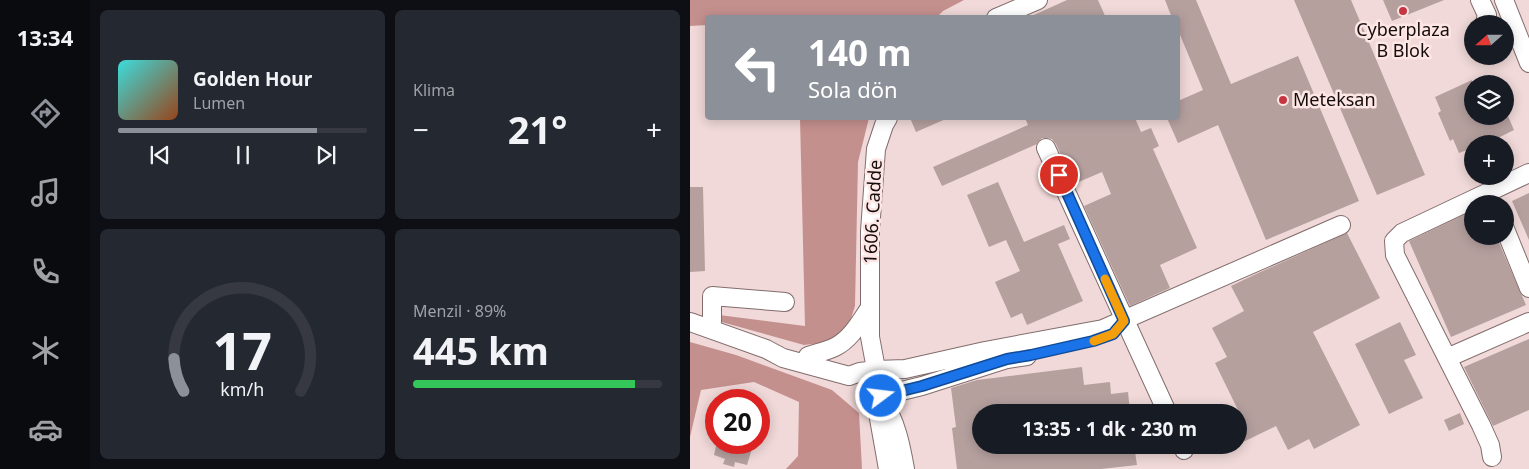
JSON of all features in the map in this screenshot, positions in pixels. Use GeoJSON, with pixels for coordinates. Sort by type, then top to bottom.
{"type":"FeatureCollection","features":[{"type":"Feature","properties":{"kind":"street"},"geometry":{"type":"LineString","coordinates":[[1003,15],[1038,0]]}},
{"type":"Feature","properties":{"kind":"street"},"geometry":{"type":"LineString","coordinates":[[1480,0],[1487,15]]}},
{"type":"Feature","properties":{"kind":"street"},"geometry":{"type":"LineString","coordinates":[[1504,0],[1529,63]]}},
{"type":"Feature","properties":{"kind":"street","name":"1606. Cadde"},"geometry":{"type":"LineString","coordinates":[[882,399],[868,371],[870,337],[870,231],[876,149],[887,120]]}},
{"type":"Feature","properties":{"kind":"street"},"geometry":{"type":"LineString","coordinates":[[1046,148],[1163,404]]}},
{"type":"Feature","properties":{"kind":"street"},"geometry":{"type":"LineString","coordinates":[[1496,195],[1529,173]]}},
{"type":"Feature","properties":{"kind":"street"},"geometry":{"type":"LineString","coordinates":[[1464,209],[1402,233],[1394,241],[1395,255],[1487,438],[1492,457]]}},
{"type":"Feature","properties":{"kind":"street"},"geometry":{"type":"LineString","coordinates":[[690,322],[766,349],[783,358],[849,376],[868,371],[905,369],[985,351],[1103,329],[1341,225]]}},
{"type":"Feature","properties":{"kind":"street"},"geometry":{"type":"LineString","coordinates":[[1512,245],[1529,288]]}},
{"type":"Feature","properties":{"kind":"street"},"geometry":{"type":"LineString","coordinates":[[712,330],[712,296],[785,302]]}},
{"type":"Feature","properties":{"kind":"street"},"geometry":{"type":"LineString","coordinates":[[808,356],[844,342],[869,308]]}},
{"type":"Feature","properties":{"kind":"street"},"geometry":{"type":"LineString","coordinates":[[882,399],[1007,359],[1093,341],[1113,334],[1124,321]]}},
{"type":"Feature","properties":{"kind":"street"},"geometry":{"type":"LineString","coordinates":[[1447,358],[1529,322]]}},
{"type":"Feature","properties":{"kind":"street"},"geometry":{"type":"LineString","coordinates":[[766,349],[784,349],[849,368],[868,371]]}},
{"type":"Feature","properties":{"kind":"street"},"geometry":{"type":"LineString","coordinates":[[882,399],[878,413],[888,469]]}},
{"type":"Feature","properties":{"kind":"street"},"geometry":{"type":"LineString","coordinates":[[882,399],[892,419],[905,469]]}},
{"type":"Feature","properties":{"kind":"shaded area"},"geometry":{"type":"Polygon","coordinates":[[[690,0],[964,0],[939,15],[705,15],[705,25],[690,26],[690,0]]]}},
{"type":"Feature","properties":{"kind":"shaded area"},"geometry":{"type":"Polygon","coordinates":[[[800,120],[868,120],[858,162],[855,306],[848,328],[829,342],[804,345],[718,321],[719,315],[805,326],[800,120]]]}},
{"type":"Feature","properties":{"kind":"shaded area"},"geometry":{"type":"Polygon","coordinates":[[[690,342],[736,355],[832,390],[859,413],[862,469],[786,469],[798,456],[799,402],[754,382],[701,390],[690,437],[690,342]]]}},
{"type":"Feature","properties":{"kind":"building"},"geometry":{"type":"Polygon","coordinates":[[[1067,0],[1098,0],[1105,15],[1034,15],[1067,0]]]}},
{"type":"Feature","properties":{"kind":"building","name":"Meteksan"},"geometry":{"type":"Polygon","coordinates":[[[1165,0],[1196,0],[1231,84],[1298,56],[1359,201],[1266,240],[1218,125],[1178,143],[1168,120],[1180,120],[1180,100],[1203,90],[1180,35],[1180,15],[1171,15],[1165,0]]]}},
{"type":"Feature","properties":{"kind":"building"},"geometry":{"type":"Polygon","coordinates":[[[1294,0],[1351,0],[1425,175],[1377,195],[1294,0]]]}},
{"type":"Feature","properties":{"kind":"building","name":"Cyberplaza B Blok"},"geometry":{"type":"Polygon","coordinates":[[[1383,0],[1444,0],[1392,21],[1383,0]]]}},
{"type":"Feature","properties":{"kind":"building"},"geometry":{"type":"Polygon","coordinates":[[[1464,84],[1464,125],[1512,125],[1514,130],[1504,135],[1464,135],[1464,151],[1459,153],[1453,139],[1450,141],[1438,113],[1441,111],[1435,97],[1464,84]]]}},
{"type":"Feature","properties":{"kind":"building"},"geometry":{"type":"Polygon","coordinates":[[[911,120],[943,120],[916,132],[911,120]]]}},
{"type":"Feature","properties":{"kind":"building"},"geometry":{"type":"Polygon","coordinates":[[[1026,120],[1136,120],[1141,132],[1151,128],[1159,146],[1153,149],[1197,248],[1160,265],[1170,288],[1130,306],[1084,206],[1111,194],[1102,172],[1074,184],[1052,139],[1042,138],[1037,144],[942,186],[933,167],[1028,125],[1026,120]]]}},
{"type":"Feature","properties":{"kind":"building"},"geometry":{"type":"Polygon","coordinates":[[[998,182],[1024,242],[1064,225],[1070,239],[1058,244],[1083,301],[1027,325],[1022,313],[1011,318],[995,282],[1020,271],[1006,240],[989,247],[967,195],[998,182]]]}},
{"type":"Feature","properties":{"kind":"building"},"geometry":{"type":"Polygon","coordinates":[[[690,187],[703,187],[705,271],[690,272],[690,187]]]}},
{"type":"Feature","properties":{"kind":"building"},"geometry":{"type":"Polygon","coordinates":[[[1529,193],[1529,240],[1514,206],[1514,200],[1529,193]]]}},
{"type":"Feature","properties":{"kind":"building"},"geometry":{"type":"Polygon","coordinates":[[[1464,215],[1464,245],[1500,245],[1526,305],[1451,337],[1409,241],[1464,215]]]}},
{"type":"Feature","properties":{"kind":"building"},"geometry":{"type":"Polygon","coordinates":[[[1347,233],[1380,298],[1313,332],[1360,425],[1314,449],[1309,439],[1288,450],[1276,426],[1247,440],[1247,404],[1235,404],[1215,363],[1227,357],[1212,328],[1244,311],[1231,286],[1347,233]]]}},
{"type":"Feature","properties":{"kind":"building"},"geometry":{"type":"Polygon","coordinates":[[[1400,322],[1416,355],[1404,360],[1423,398],[1389,414],[1355,344],[1400,322]]]}},
{"type":"Feature","properties":{"kind":"building"},"geometry":{"type":"Polygon","coordinates":[[[1529,339],[1529,410],[1493,426],[1464,367],[1529,339]]]}},
{"type":"Feature","properties":{"kind":"building"},"geometry":{"type":"Polygon","coordinates":[[[1082,367],[1084,385],[1110,382],[1111,394],[1128,392],[1129,404],[972,404],[972,454],[1135,454],[1137,465],[1101,469],[957,469],[952,428],[956,427],[951,388],[977,380],[1082,367]]]}},
{"type":"Feature","properties":{"kind":"building"},"geometry":{"type":"Polygon","coordinates":[[[1460,413],[1464,424],[1449,431],[1444,420],[1460,413]]]}},
{"type":"Feature","properties":{"kind":"building"},"geometry":{"type":"Polygon","coordinates":[[[750,454],[747,465],[735,462],[734,467],[723,464],[725,459],[714,455],[750,454]]]}},
{"type":"Feature","properties":{"kind":"slow traffic"},"geometry":{"type":"LineString","coordinates":[[1094,341],[1113,334],[1124,321],[1105,279]]}},
{"type":"Feature","properties":{"kind":"place","name":"Cyberplaza B Blok"},"geometry":{"type":"Point","coordinates":[1403,11]}},
{"type":"Feature","properties":{"kind":"place","name":"Meteksan"},"geometry":{"type":"Point","coordinates":[1283,100]}},
{"type":"Feature","properties":{"kind":"route"},"geometry":{"type":"LineString","coordinates":[[881,396],[922,386],[1007,359],[1093,341],[1113,334],[1124,321],[1059,175]]}}]}
